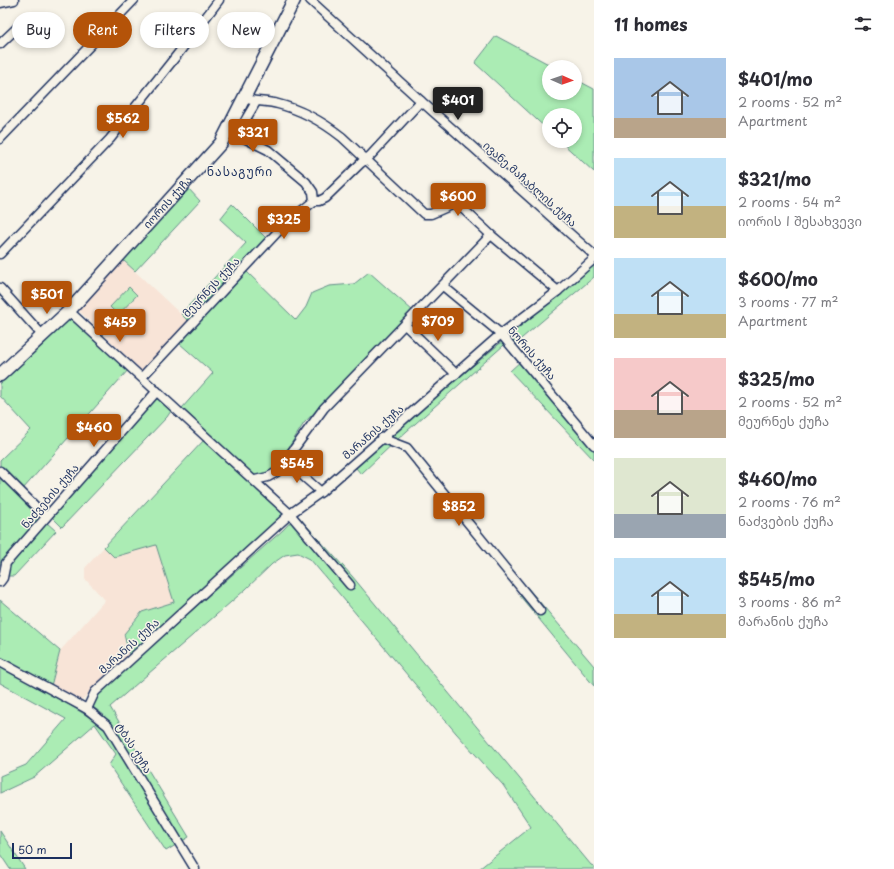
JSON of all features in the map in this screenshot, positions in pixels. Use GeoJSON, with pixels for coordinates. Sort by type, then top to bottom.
{"type":"FeatureCollection","features":[{"type":"Feature","properties":{"kind":"street"},"geometry":{"type":"LineString","coordinates":[[0,3],[14,0]]}},
{"type":"Feature","properties":{"kind":"street"},"geometry":{"type":"LineString","coordinates":[[0,139],[134,0]]}},
{"type":"Feature","properties":{"kind":"street"},"geometry":{"type":"LineString","coordinates":[[0,254],[110,139],[219,0]]}},
{"type":"Feature","properties":{"kind":"street","name":"იორის ქუჩა"},"geometry":{"type":"LineString","coordinates":[[0,375],[69,311],[221,143],[294,0]]}},
{"type":"Feature","properties":{"kind":"street","name":"ივანე მაჩაბლის ქუჩა"},"geometry":{"type":"LineString","coordinates":[[310,0],[594,255]]}},
{"type":"Feature","properties":{"kind":"street"},"geometry":{"type":"LineString","coordinates":[[0,44],[12,33]]}},
{"type":"Feature","properties":{"kind":"street"},"geometry":{"type":"LineString","coordinates":[[243,98],[256,102],[278,104],[314,118],[342,137],[424,214],[431,214],[454,204],[460,206],[491,235],[558,291]]}},
{"type":"Feature","properties":{"kind":"street","name":"მეურნეს ქუჩა"},"geometry":{"type":"LineString","coordinates":[[142,377],[286,224],[314,201],[319,201],[325,198],[360,163],[366,159],[421,101]]}},
{"type":"Feature","properties":{"kind":"street"},"geometry":{"type":"LineString","coordinates":[[256,102],[242,124],[242,134],[244,138],[268,150],[306,182],[313,192],[314,201]]}},
{"type":"Feature","properties":{"kind":"street"},"geometry":{"type":"LineString","coordinates":[[255,480],[268,477],[277,472],[324,408],[406,325],[491,235]]}},
{"type":"Feature","properties":{"kind":"street","name":"მარანის ქუჩა"},"geometry":{"type":"LineString","coordinates":[[87,710],[95,692],[290,514],[321,492],[501,334],[558,291],[594,259]]}},
{"type":"Feature","properties":{"kind":"street","name":"ნორის ქუჩა"},"geometry":{"type":"LineString","coordinates":[[443,286],[501,334],[594,445]]}},
{"type":"Feature","properties":{"kind":"street"},"geometry":{"type":"LineString","coordinates":[[0,288],[43,336]]}},
{"type":"Feature","properties":{"kind":"street"},"geometry":{"type":"LineString","coordinates":[[69,311],[255,480],[290,514],[350,585]]}},
{"type":"Feature","properties":{"kind":"street"},"geometry":{"type":"LineString","coordinates":[[406,325],[456,374]]}},
{"type":"Feature","properties":{"kind":"street","name":"ნაძვების ქუჩა"},"geometry":{"type":"LineString","coordinates":[[0,582],[3,578],[6,563],[157,391]]}},
{"type":"Feature","properties":{"kind":"street"},"geometry":{"type":"LineString","coordinates":[[381,438],[407,448],[540,611]]}},
{"type":"Feature","properties":{"kind":"street"},"geometry":{"type":"LineString","coordinates":[[286,461],[321,492]]}},
{"type":"Feature","properties":{"kind":"street"},"geometry":{"type":"LineString","coordinates":[[0,471],[46,517]]}},
{"type":"Feature","properties":{"kind":"street","name":"ტბას ქუჩა"},"geometry":{"type":"LineString","coordinates":[[0,662],[87,710],[108,726],[195,869]]}},
{"type":"Feature","properties":{"kind":"shaded area"},"geometry":{"type":"Polygon","coordinates":[[[123,260],[189,322],[143,372],[77,309],[123,260]]]}},
{"type":"Feature","properties":{"kind":"shaded area"},"geometry":{"type":"Polygon","coordinates":[[[156,544],[174,602],[142,612],[131,624],[125,641],[130,659],[80,701],[51,686],[60,651],[105,600],[85,579],[85,568],[104,547],[114,557],[156,544]]]}},
{"type":"Feature","properties":{"kind":"green space"},"geometry":{"type":"Polygon","coordinates":[[[496,36],[542,61],[542,100],[582,100],[582,83],[594,89],[594,172],[568,148],[582,148],[582,108],[542,108],[542,125],[475,63],[496,36]]]}},
{"type":"Feature","properties":{"kind":"green space"},"geometry":{"type":"Polygon","coordinates":[[[188,188],[200,201],[135,271],[123,260],[188,188]]]}},
{"type":"Feature","properties":{"kind":"green space"},"geometry":{"type":"Polygon","coordinates":[[[232,204],[267,239],[189,322],[181,314],[246,243],[220,219],[232,204]]]}},
{"type":"Feature","properties":{"kind":"green space"},"geometry":{"type":"Polygon","coordinates":[[[594,263],[594,277],[509,349],[504,345],[398,439],[361,474],[356,468],[390,435],[582,275],[594,263]]]}},
{"type":"Feature","properties":{"kind":"green space"},"geometry":{"type":"Polygon","coordinates":[[[245,270],[296,320],[306,307],[312,293],[329,286],[354,284],[369,272],[413,311],[304,423],[276,468],[269,473],[255,476],[182,408],[213,373],[179,343],[245,270]]]}},
{"type":"Feature","properties":{"kind":"green space"},"geometry":{"type":"Polygon","coordinates":[[[129,287],[137,295],[118,315],[110,307],[129,287]]]}},
{"type":"Feature","properties":{"kind":"green space"},"geometry":{"type":"Polygon","coordinates":[[[68,315],[129,369],[23,489],[0,467],[0,460],[31,430],[0,396],[0,384],[44,344],[68,315]]]}},
{"type":"Feature","properties":{"kind":"green space"},"geometry":{"type":"Polygon","coordinates":[[[522,360],[551,398],[594,437],[594,460],[510,371],[522,360]]]}},
{"type":"Feature","properties":{"kind":"green space"},"geometry":{"type":"Polygon","coordinates":[[[155,399],[162,401],[171,411],[167,417],[62,527],[52,517],[155,399]]]}},
{"type":"Feature","properties":{"kind":"green space"},"geometry":{"type":"Polygon","coordinates":[[[205,439],[285,514],[130,659],[124,634],[142,612],[174,602],[156,545],[114,557],[104,547],[205,439]]]}},
{"type":"Feature","properties":{"kind":"green space"},"geometry":{"type":"Polygon","coordinates":[[[0,475],[43,515],[0,565],[0,475]]]}},
{"type":"Feature","properties":{"kind":"green space"},"geometry":{"type":"Polygon","coordinates":[[[297,515],[352,576],[591,865],[594,866],[594,869],[479,869],[531,827],[503,785],[456,733],[310,559],[298,553],[285,555],[272,564],[246,589],[110,707],[189,837],[166,851],[109,765],[116,754],[95,724],[34,777],[0,793],[0,776],[26,765],[66,719],[0,683],[0,667],[73,707],[97,722],[104,715],[93,707],[95,696],[283,530],[297,515]]]}},
{"type":"Feature","properties":{"kind":"green space"},"geometry":{"type":"Polygon","coordinates":[[[46,522],[56,531],[14,576],[8,576],[9,565],[46,522]]]}},
{"type":"Feature","properties":{"kind":"green space"},"geometry":{"type":"Polygon","coordinates":[[[527,587],[594,666],[594,686],[520,596],[527,587]]]}},
{"type":"Feature","properties":{"kind":"green space"},"geometry":{"type":"Polygon","coordinates":[[[0,600],[60,651],[51,686],[0,657],[0,600]]]}},
{"type":"Feature","properties":{"kind":"green space"},"geometry":{"type":"Polygon","coordinates":[[[0,831],[25,869],[10,869],[0,854],[0,831]]]}},
{"type":"Feature","properties":{"kind":"district","name":"ნასაგური"},"geometry":{"type":"Point","coordinates":[240,172]}}]}
